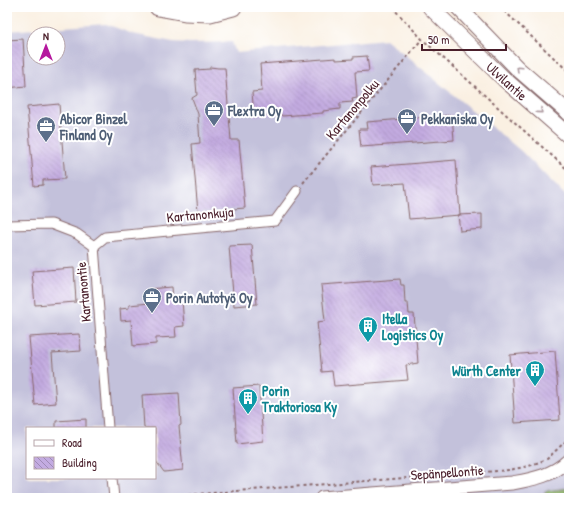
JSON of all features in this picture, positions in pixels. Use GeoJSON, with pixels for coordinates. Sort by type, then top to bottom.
{"type":"FeatureCollection","features":[{"type":"Feature","properties":{"kind":"highway"},"geometry":{"type":"LineString","coordinates":[[158,7],[185,12],[210,13],[233,7]]}},
{"type":"Feature","properties":{"kind":"main road","name":"Ulvilantie"},"geometry":{"type":"LineString","coordinates":[[430,7],[504,79],[569,136]]}},
{"type":"Feature","properties":{"kind":"main road","name":"Ulvilantie"},"geometry":{"type":"LineString","coordinates":[[458,7],[517,68],[569,113]]}},
{"type":"Feature","properties":{"kind":"street","name":"Kartanonkuja"},"geometry":{"type":"LineString","coordinates":[[94,246],[105,237],[275,221],[297,192]]}},
{"type":"Feature","properties":{"kind":"street","name":"Kartanontie"},"geometry":{"type":"LineString","coordinates":[[7,225],[51,224],[77,234],[94,246],[108,427]]}},
{"type":"Feature","properties":{"kind":"street","name":"Sepänpellontie"},"geometry":{"type":"LineString","coordinates":[[322,498],[512,483],[542,477],[562,467],[569,460]]}},
{"type":"Feature","properties":{"kind":"street"},"geometry":{"type":"LineString","coordinates":[[112,479],[114,498]]}},
{"type":"Feature","properties":{"kind":"path"},"geometry":{"type":"LineString","coordinates":[[392,7],[422,39],[569,171]]}},
{"type":"Feature","properties":{"kind":"path"},"geometry":{"type":"LineString","coordinates":[[500,7],[569,72]]}},
{"type":"Feature","properties":{"kind":"path","name":"Kartanonpolku"},"geometry":{"type":"LineString","coordinates":[[297,192],[422,39]]}},
{"type":"Feature","properties":{"kind":"path"},"geometry":{"type":"LineString","coordinates":[[147,498],[510,470],[529,466],[547,459],[569,438]]}},
{"type":"Feature","properties":{"kind":"shaded area"},"geometry":{"type":"Polygon","coordinates":[[[106,24],[133,34],[173,42],[232,42],[236,53],[386,39],[521,151],[569,199],[569,488],[546,491],[545,498],[7,498],[7,31],[26,30],[26,66],[66,66],[66,27],[106,24]]]}},
{"type":"Feature","properties":{"kind":"green space"},"geometry":{"type":"Polygon","coordinates":[[[569,488],[569,498],[545,498],[545,491],[569,488]]]}},
{"type":"Feature","properties":{"kind":"building"},"geometry":{"type":"Polygon","coordinates":[[[23,39],[26,86],[7,88],[7,40],[23,39]]]}},
{"type":"Feature","properties":{"kind":"building"},"geometry":{"type":"Polygon","coordinates":[[[367,56],[369,71],[355,72],[357,98],[352,99],[353,102],[340,103],[340,109],[323,111],[323,113],[282,116],[281,114],[254,116],[252,92],[262,91],[260,64],[336,58],[336,60],[353,59],[353,57],[367,56]]]}},
{"type":"Feature","properties":{"kind":"building","name":"Flextra Oy"},"geometry":{"type":"Polygon","coordinates":[[[210,67],[225,68],[231,140],[239,140],[245,208],[198,212],[192,144],[200,143],[198,114],[192,98],[197,95],[195,70],[210,69],[210,67]]]}},
{"type":"Feature","properties":{"kind":"building","name":"Abicor Binzel Finland Oy"},"geometry":{"type":"Polygon","coordinates":[[[59,104],[65,179],[43,180],[43,185],[34,186],[27,107],[59,104]]]}},
{"type":"Feature","properties":{"kind":"building","name":"Pekkaniska Oy"},"geometry":{"type":"Polygon","coordinates":[[[452,115],[454,140],[361,147],[359,129],[368,129],[367,122],[452,115]]]}},
{"type":"Feature","properties":{"kind":"building"},"geometry":{"type":"Polygon","coordinates":[[[456,160],[460,215],[409,219],[405,183],[373,185],[371,167],[456,160]]]}},
{"type":"Feature","properties":{"kind":"building"},"geometry":{"type":"Polygon","coordinates":[[[482,214],[482,229],[460,231],[458,215],[482,214]]]}},
{"type":"Feature","properties":{"kind":"building"},"geometry":{"type":"Polygon","coordinates":[[[252,245],[257,304],[234,306],[229,246],[252,245]]]}},
{"type":"Feature","properties":{"kind":"building"},"geometry":{"type":"Polygon","coordinates":[[[74,268],[76,302],[35,305],[32,271],[74,268]]]}},
{"type":"Feature","properties":{"kind":"building","name":"Itella Logistics Oy"},"geometry":{"type":"Polygon","coordinates":[[[400,279],[401,285],[404,285],[405,303],[408,303],[409,314],[414,314],[418,363],[406,365],[408,380],[334,386],[332,371],[322,372],[317,322],[325,321],[321,285],[400,279]]]}},
{"type":"Feature","properties":{"kind":"building","name":"Porin Autotyö Oy"},"geometry":{"type":"Polygon","coordinates":[[[172,287],[173,301],[182,300],[184,326],[175,327],[176,337],[156,338],[156,344],[133,346],[131,320],[121,321],[120,309],[129,308],[129,305],[150,303],[149,289],[172,287]]]}},
{"type":"Feature","properties":{"kind":"building"},"geometry":{"type":"Polygon","coordinates":[[[79,334],[81,351],[52,353],[56,403],[35,405],[29,337],[79,334]]]}},
{"type":"Feature","properties":{"kind":"building","name":"Würth Center"},"geometry":{"type":"Polygon","coordinates":[[[555,351],[560,420],[515,423],[510,355],[555,351]]]}},
{"type":"Feature","properties":{"kind":"building","name":"Porin Traktoriosa Ky"},"geometry":{"type":"Polygon","coordinates":[[[259,386],[263,441],[237,444],[233,388],[259,386]]]}},
{"type":"Feature","properties":{"kind":"building"},"geometry":{"type":"Polygon","coordinates":[[[179,393],[181,425],[179,426],[183,470],[164,472],[156,461],[156,427],[144,427],[142,395],[179,393]]]}},
{"type":"Feature","properties":{"kind":"building"},"geometry":{"type":"Polygon","coordinates":[[[86,419],[86,427],[56,427],[56,421],[86,419]]]}},
{"type":"Feature","properties":{"kind":"place","name":"Flextra Oy"},"geometry":{"type":"Point","coordinates":[214,127]}},
{"type":"Feature","properties":{"kind":"place","name":"Pekkaniska Oy"},"geometry":{"type":"Point","coordinates":[407,135]}},
{"type":"Feature","properties":{"kind":"place","name":"Abicor Binzel Finland Oy"},"geometry":{"type":"Point","coordinates":[46,143]}},
{"type":"Feature","properties":{"kind":"place","name":"Porin Autotyö Oy"},"geometry":{"type":"Point","coordinates":[152,314]}},
{"type":"Feature","properties":{"kind":"place","name":"Itella Logistics Oy"},"geometry":{"type":"Point","coordinates":[368,343]}},
{"type":"Feature","properties":{"kind":"place","name":"Würth Center"},"geometry":{"type":"Point","coordinates":[535,387]}},
{"type":"Feature","properties":{"kind":"place","name":"Porin Traktoriosa Ky"},"geometry":{"type":"Point","coordinates":[248,415]}}]}
